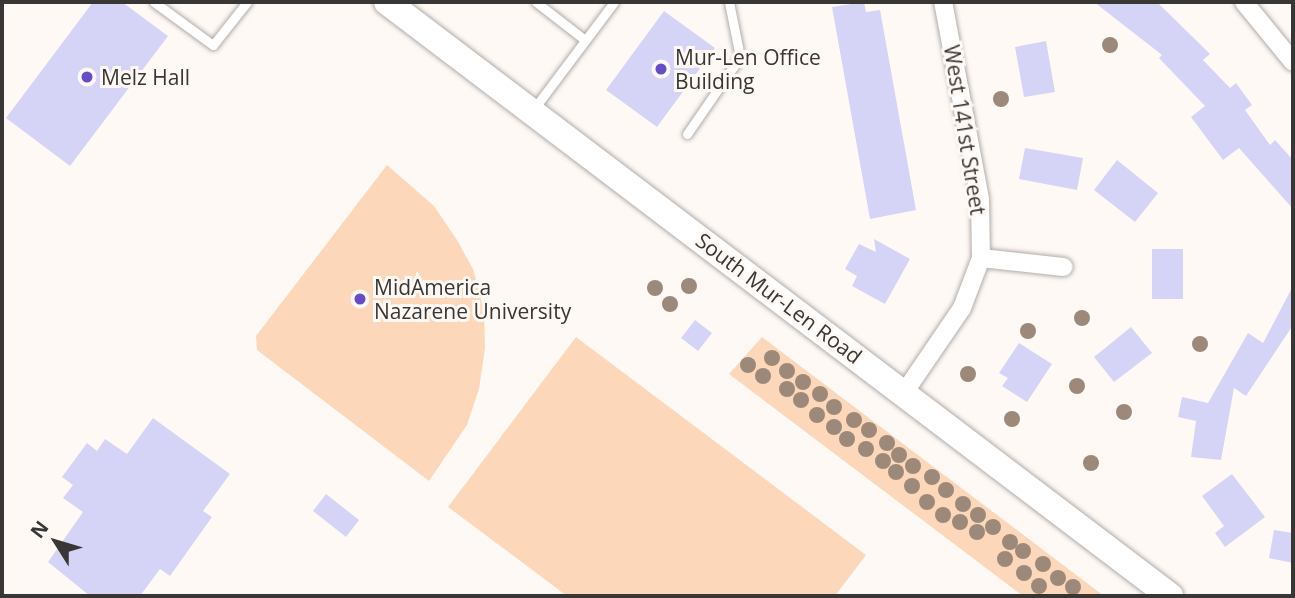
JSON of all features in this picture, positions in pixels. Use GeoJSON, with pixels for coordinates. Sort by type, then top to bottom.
{"type":"FeatureCollection","features":[{"type":"Feature","properties":{"kind":"main road","name":"South Mur-Len Road"},"geometry":{"type":"LineString","coordinates":[[387,2],[1170,596]]}},
{"type":"Feature","properties":{"kind":"street","name":"West 141st Street"},"geometry":{"type":"LineString","coordinates":[[904,393],[962,309],[981,258],[980,198],[943,2]]}},
{"type":"Feature","properties":{"kind":"street"},"geometry":{"type":"LineString","coordinates":[[1244,2],[1293,62]]}},
{"type":"Feature","properties":{"kind":"street"},"geometry":{"type":"LineString","coordinates":[[981,258],[1064,267]]}},
{"type":"Feature","properties":{"kind":"lane"},"geometry":{"type":"LineString","coordinates":[[154,2],[213,45],[247,2]]}},
{"type":"Feature","properties":{"kind":"lane"},"geometry":{"type":"LineString","coordinates":[[536,2],[585,40]]}},
{"type":"Feature","properties":{"kind":"lane"},"geometry":{"type":"LineString","coordinates":[[532,111],[614,2]]}},
{"type":"Feature","properties":{"kind":"lane"},"geometry":{"type":"LineString","coordinates":[[687,134],[740,57],[729,2]]}},
{"type":"Feature","properties":{"kind":"shaded area"},"geometry":{"type":"Polygon","coordinates":[[[387,165],[434,206],[457,240],[473,269],[484,311],[485,348],[479,389],[467,425],[429,481],[257,350],[256,336],[387,165]]]}},
{"type":"Feature","properties":{"kind":"shaded area"},"geometry":{"type":"Polygon","coordinates":[[[576,337],[866,555],[835,596],[567,596],[448,507],[576,337]]]}},
{"type":"Feature","properties":{"kind":"shaded area"},"geometry":{"type":"Polygon","coordinates":[[[762,337],[1104,596],[1023,596],[729,374],[762,337]]]}},
{"type":"Feature","properties":{"kind":"building","name":"Melz Hall"},"geometry":{"type":"Polygon","coordinates":[[[93,2],[122,2],[168,36],[70,166],[6,118],[93,2]]]}},
{"type":"Feature","properties":{"kind":"building"},"geometry":{"type":"Polygon","coordinates":[[[864,2],[866,12],[880,10],[916,210],[870,219],[832,7],[864,2]]]}},
{"type":"Feature","properties":{"kind":"building"},"geometry":{"type":"Polygon","coordinates":[[[1094,2],[1157,2],[1210,54],[1203,60],[1230,88],[1236,83],[1252,105],[1245,110],[1270,145],[1275,140],[1293,160],[1293,209],[1239,148],[1223,160],[1191,117],[1205,106],[1159,58],[1162,55],[1094,2]]]}},
{"type":"Feature","properties":{"kind":"building","name":"Mur-Len Office Building"},"geometry":{"type":"Polygon","coordinates":[[[664,11],[715,48],[657,127],[606,90],[664,11]]]}},
{"type":"Feature","properties":{"kind":"building"},"geometry":{"type":"Polygon","coordinates":[[[1046,41],[1055,92],[1024,97],[1015,47],[1046,41]]]}},
{"type":"Feature","properties":{"kind":"building"},"geometry":{"type":"Polygon","coordinates":[[[1025,148],[1083,158],[1077,190],[1019,179],[1025,148]]]}},
{"type":"Feature","properties":{"kind":"building"},"geometry":{"type":"Polygon","coordinates":[[[1117,160],[1158,193],[1135,222],[1094,190],[1117,160]]]}},
{"type":"Feature","properties":{"kind":"building"},"geometry":{"type":"Polygon","coordinates":[[[874,239],[910,259],[885,304],[852,286],[857,276],[845,269],[859,244],[876,252],[874,239]]]}},
{"type":"Feature","properties":{"kind":"building"},"geometry":{"type":"Polygon","coordinates":[[[1152,249],[1183,249],[1183,299],[1152,299],[1152,249]]]}},
{"type":"Feature","properties":{"kind":"building"},"geometry":{"type":"Polygon","coordinates":[[[1293,286],[1293,325],[1246,396],[1234,388],[1221,460],[1191,457],[1196,421],[1178,417],[1182,397],[1208,403],[1248,333],[1263,343],[1293,286]]]}},
{"type":"Feature","properties":{"kind":"building"},"geometry":{"type":"Polygon","coordinates":[[[695,320],[712,333],[698,351],[681,338],[695,320]]]}},
{"type":"Feature","properties":{"kind":"building"},"geometry":{"type":"Polygon","coordinates":[[[1131,327],[1152,353],[1114,382],[1094,357],[1131,327]]]}},
{"type":"Feature","properties":{"kind":"building"},"geometry":{"type":"Polygon","coordinates":[[[1019,343],[1052,364],[1027,402],[1002,386],[1008,378],[999,373],[1019,343]]]}},
{"type":"Feature","properties":{"kind":"building"},"geometry":{"type":"Polygon","coordinates":[[[153,418],[230,474],[203,511],[212,517],[170,576],[160,569],[140,596],[90,596],[48,562],[83,512],[63,498],[73,485],[62,477],[87,443],[97,451],[105,439],[127,454],[153,418]]]}},
{"type":"Feature","properties":{"kind":"building"},"geometry":{"type":"Polygon","coordinates":[[[1232,474],[1265,517],[1225,547],[1215,533],[1224,526],[1202,496],[1232,474]]]}},
{"type":"Feature","properties":{"kind":"building"},"geometry":{"type":"Polygon","coordinates":[[[326,494],[359,520],[346,537],[313,511],[326,494]]]}},
{"type":"Feature","properties":{"kind":"building"},"geometry":{"type":"Polygon","coordinates":[[[1274,530],[1293,533],[1293,563],[1269,558],[1274,530]]]}},
{"type":"Feature","properties":{"kind":"place","name":"Mur-Len Office Building"},"geometry":{"type":"Point","coordinates":[661,69]}},
{"type":"Feature","properties":{"kind":"place","name":"Melz Hall"},"geometry":{"type":"Point","coordinates":[87,77]}},
{"type":"Feature","properties":{"kind":"place","name":"MidAmerica Nazarene University"},"geometry":{"type":"Point","coordinates":[360,299]}}]}
